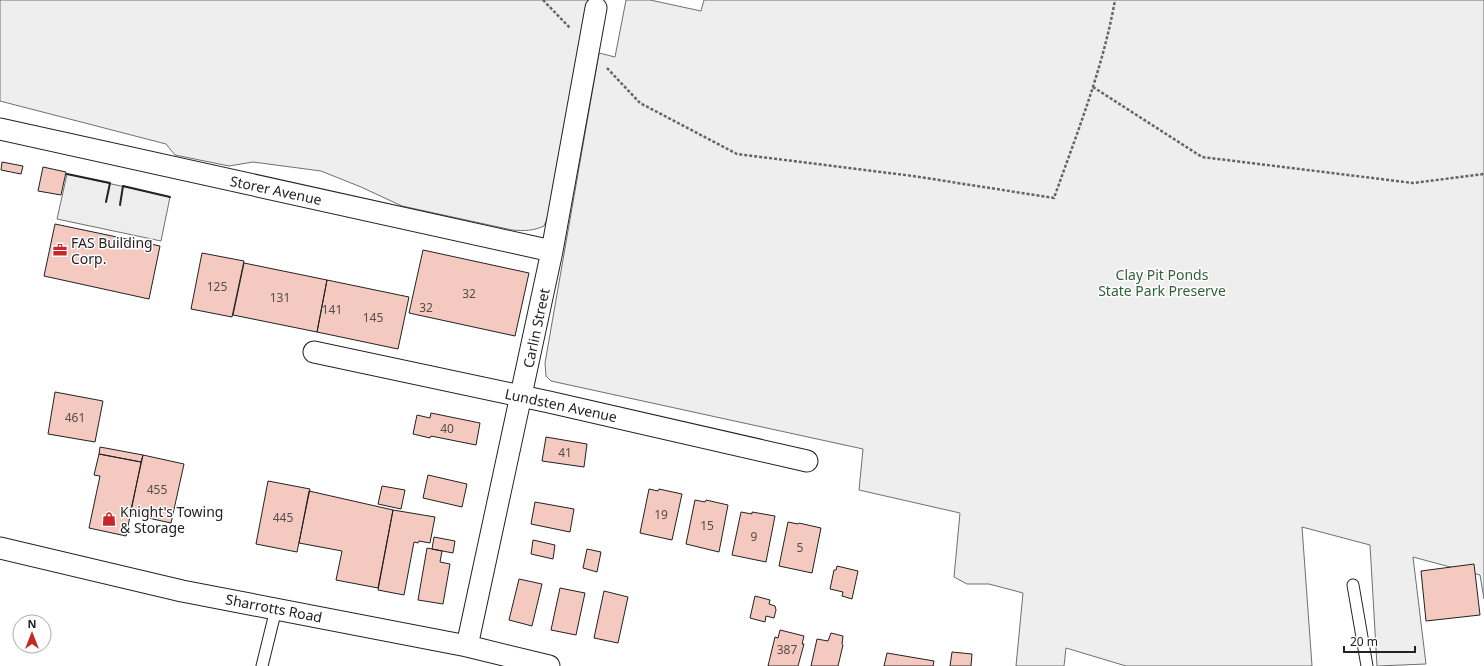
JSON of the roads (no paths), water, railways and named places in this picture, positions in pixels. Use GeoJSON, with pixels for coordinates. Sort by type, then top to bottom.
{"type":"FeatureCollection","features":[{"type":"Feature","properties":{"kind":"street","name":"Carlin Street"},"geometry":{"type":"LineString","coordinates":[[467,646],[552,251],[596,8]]}},
{"type":"Feature","properties":{"kind":"street","name":"Storer Avenue"},"geometry":{"type":"LineString","coordinates":[[0,129],[552,251]]}},
{"type":"Feature","properties":{"kind":"street","name":"Lundsten Avenue"},"geometry":{"type":"LineString","coordinates":[[314,352],[521,396],[807,461]]}},
{"type":"Feature","properties":{"kind":"street","name":"Sharrotts Road"},"geometry":{"type":"LineString","coordinates":[[0,548],[182,591],[467,646],[549,666]]}},
{"type":"Feature","properties":{"kind":"lane"},"geometry":{"type":"LineString","coordinates":[[1352,585],[1367,666]]}},
{"type":"Feature","properties":{"kind":"lane"},"geometry":{"type":"LineString","coordinates":[[262,666],[276,609]]}},
{"type":"Feature","properties":{"kind":"place","name":"FAS Building Corp."},"geometry":{"type":"Point","coordinates":[60,250]}},
{"type":"Feature","properties":{"kind":"place","name":"Knight's Towing & Storage"},"geometry":{"type":"Point","coordinates":[109,519]}},
{"type":"Feature","properties":{"kind":"park label","name":"Clay Pit Ponds State Park Preserve"},"geometry":{"type":"Point","coordinates":[1162,282]}}]}
